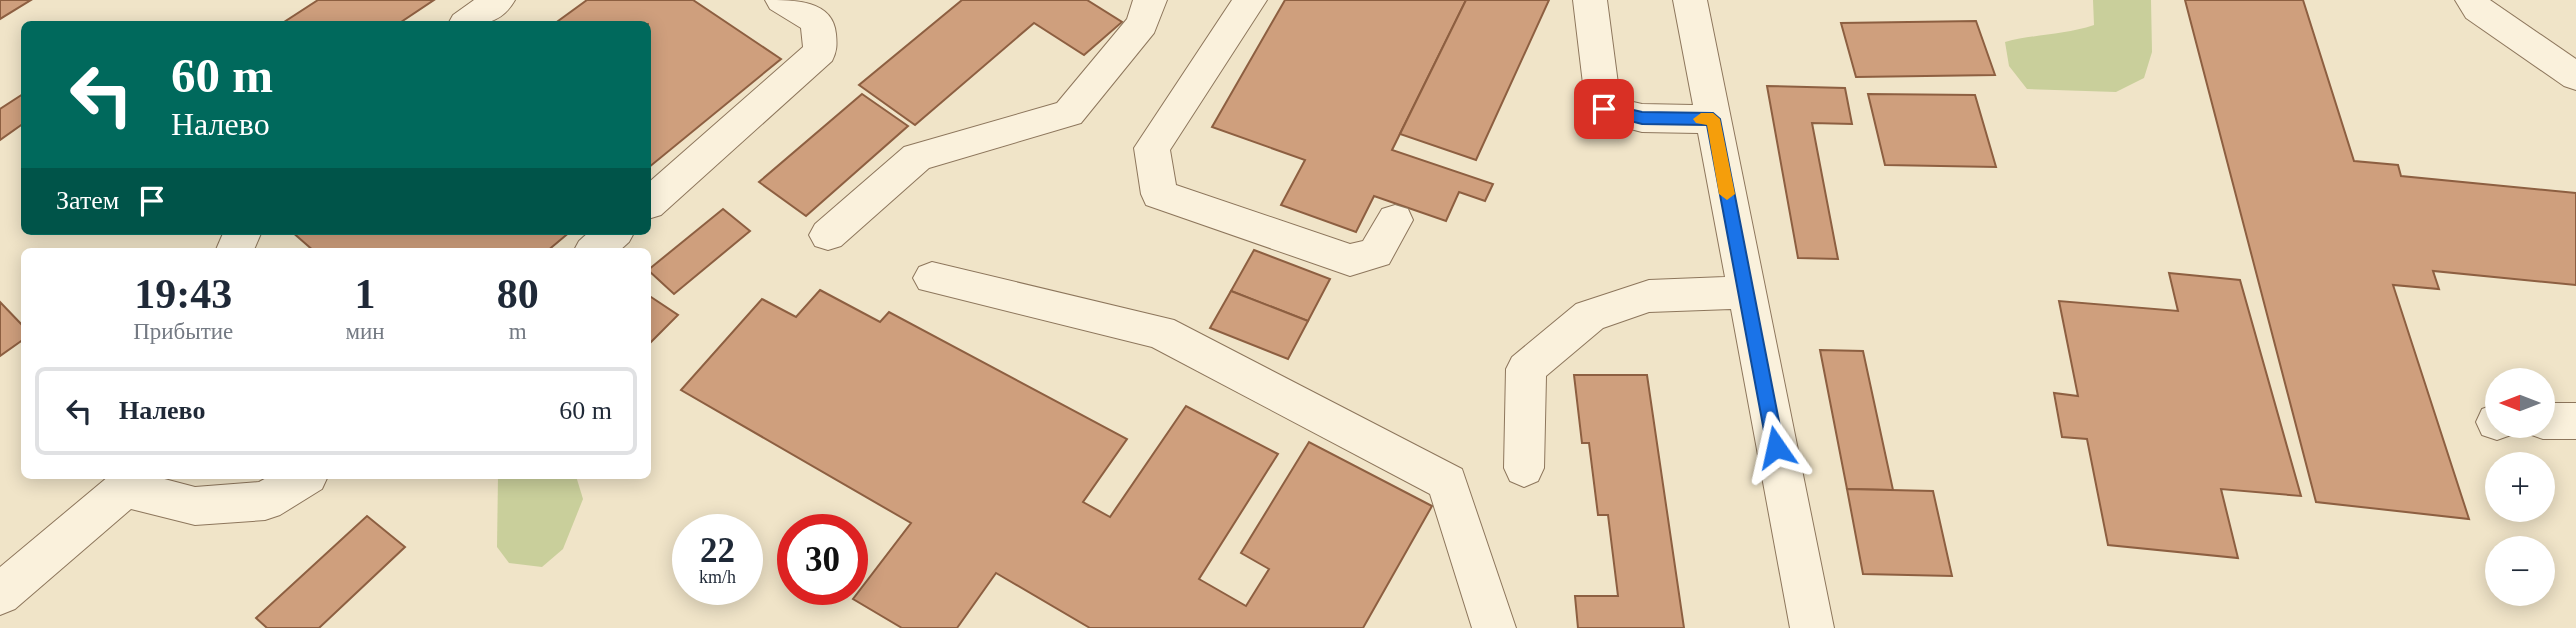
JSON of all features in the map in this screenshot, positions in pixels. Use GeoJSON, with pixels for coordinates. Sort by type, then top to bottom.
{"type":"FeatureCollection","features":[{"type":"Feature","properties":{"kind":"street"},"geometry":{"type":"LineString","coordinates":[[469,21],[498,0]]}},
{"type":"Feature","properties":{"kind":"street"},"geometry":{"type":"LineString","coordinates":[[651,201],[820,52],[818,22],[782,0]]}},
{"type":"Feature","properties":{"kind":"street"},"geometry":{"type":"LineString","coordinates":[[828,234],[917,158],[1069,113],[1143,24],[1150,0]]}},
{"type":"Feature","properties":{"kind":"street"},"geometry":{"type":"LineString","coordinates":[[1250,0],[1152,148],[1159,194],[1350,260],[1376,253],[1395,220]]}},
{"type":"Feature","properties":{"kind":"street"},"geometry":{"type":"LineString","coordinates":[[1590,0],[1604,109],[1642,118],[1713,119]]}},
{"type":"Feature","properties":{"kind":"street"},"geometry":{"type":"LineString","coordinates":[[1690,0],[1812,628]]}},
{"type":"Feature","properties":{"kind":"street"},"geometry":{"type":"LineString","coordinates":[[2472,0],[2478,9],[2576,77]]}},
{"type":"Feature","properties":{"kind":"street"},"geometry":{"type":"LineString","coordinates":[[597,248],[611,235]]}},
{"type":"Feature","properties":{"kind":"street"},"geometry":{"type":"LineString","coordinates":[[932,278],[1160,332],[1447,482],[1494,628]]}},
{"type":"Feature","properties":{"kind":"street"},"geometry":{"type":"LineString","coordinates":[[1524,468],[1526,369],[1590,316],[1648,296],[1745,292]]}},
{"type":"Feature","properties":{"kind":"street"},"geometry":{"type":"LineString","coordinates":[[2555,421],[2576,421]]}},
{"type":"Feature","properties":{"kind":"street"},"geometry":{"type":"LineString","coordinates":[[0,594],[128,482],[195,506],[265,501],[302,479]]}},
{"type":"Feature","properties":{"kind":"green space"},"geometry":{"type":"Polygon","coordinates":[[[2093,0],[2151,0],[2152,52],[2144,78],[2116,92],[2027,89],[2009,66],[2005,42],[2094,25],[2093,0]]]}},
{"type":"Feature","properties":{"kind":"green space"},"geometry":{"type":"Polygon","coordinates":[[[498,479],[577,479],[583,499],[563,549],[542,567],[509,563],[497,547],[498,479]]]}},
{"type":"Feature","properties":{"kind":"building"},"geometry":{"type":"Polygon","coordinates":[[[0,0],[31,0],[0,19],[0,0]]]}},
{"type":"Feature","properties":{"kind":"building"},"geometry":{"type":"Polygon","coordinates":[[[318,0],[434,0],[402,21],[286,21],[318,0]]]}},
{"type":"Feature","properties":{"kind":"building"},"geometry":{"type":"Polygon","coordinates":[[[587,0],[693,0],[781,59],[651,166],[651,21],[558,21],[587,0]]]}},
{"type":"Feature","properties":{"kind":"building"},"geometry":{"type":"Polygon","coordinates":[[[962,0],[1087,0],[1122,22],[1084,55],[1034,23],[915,125],[859,85],[962,0]]]}},
{"type":"Feature","properties":{"kind":"building"},"geometry":{"type":"Polygon","coordinates":[[[1285,0],[1466,0],[1392,150],[1493,184],[1485,201],[1459,192],[1446,221],[1374,196],[1356,232],[1281,205],[1305,160],[1212,127],[1285,0]]]}},
{"type":"Feature","properties":{"kind":"building"},"geometry":{"type":"Polygon","coordinates":[[[1466,0],[1549,0],[1476,160],[1400,134],[1466,0]]]}},
{"type":"Feature","properties":{"kind":"building"},"geometry":{"type":"Polygon","coordinates":[[[2185,0],[2303,0],[2354,161],[2398,165],[2401,176],[2576,193],[2576,285],[2433,271],[2439,289],[2393,285],[2469,519],[2316,502],[2185,0]]]}},
{"type":"Feature","properties":{"kind":"building"},"geometry":{"type":"Polygon","coordinates":[[[1976,21],[1995,75],[1856,77],[1841,23],[1976,21]]]}},
{"type":"Feature","properties":{"kind":"building"},"geometry":{"type":"Polygon","coordinates":[[[1767,86],[1845,88],[1852,124],[1812,123],[1838,259],[1798,258],[1767,86]]]}},
{"type":"Feature","properties":{"kind":"building"},"geometry":{"type":"Polygon","coordinates":[[[862,94],[908,126],[806,216],[759,182],[862,94]]]}},
{"type":"Feature","properties":{"kind":"building"},"geometry":{"type":"Polygon","coordinates":[[[1868,94],[1975,95],[1996,167],[1885,165],[1868,94]]]}},
{"type":"Feature","properties":{"kind":"building"},"geometry":{"type":"Polygon","coordinates":[[[21,95],[21,125],[0,140],[0,109],[21,95]]]}},
{"type":"Feature","properties":{"kind":"building"},"geometry":{"type":"Polygon","coordinates":[[[723,209],[750,231],[674,294],[651,273],[651,268],[723,209]]]}},
{"type":"Feature","properties":{"kind":"building"},"geometry":{"type":"Polygon","coordinates":[[[296,235],[566,235],[551,248],[310,248],[296,235]]]}},
{"type":"Feature","properties":{"kind":"building"},"geometry":{"type":"Polygon","coordinates":[[[1254,250],[1330,279],[1308,321],[1231,291],[1254,250]]]}},
{"type":"Feature","properties":{"kind":"building"},"geometry":{"type":"Polygon","coordinates":[[[2169,273],[2240,280],[2301,496],[2221,489],[2238,558],[2108,545],[2087,439],[2062,437],[2054,393],[2078,396],[2059,301],[2178,311],[2169,273]]]}},
{"type":"Feature","properties":{"kind":"building"},"geometry":{"type":"Polygon","coordinates":[[[820,290],[880,322],[889,312],[1127,439],[1083,502],[1110,517],[1186,406],[1278,454],[1199,579],[1246,606],[1269,569],[1241,553],[1309,442],[1432,506],[1363,628],[1090,628],[996,573],[957,628],[902,628],[863,605],[868,605],[868,579],[911,523],[681,390],[762,299],[796,317],[820,290]]]}},
{"type":"Feature","properties":{"kind":"building"},"geometry":{"type":"Polygon","coordinates":[[[1231,291],[1308,321],[1288,359],[1210,328],[1231,291]]]}},
{"type":"Feature","properties":{"kind":"building"},"geometry":{"type":"Polygon","coordinates":[[[651,297],[678,315],[651,342],[651,297]]]}},
{"type":"Feature","properties":{"kind":"building"},"geometry":{"type":"Polygon","coordinates":[[[0,302],[21,324],[21,341],[0,356],[0,302]]]}},
{"type":"Feature","properties":{"kind":"building"},"geometry":{"type":"Polygon","coordinates":[[[1820,350],[1863,351],[1893,490],[1847,489],[1820,350]]]}},
{"type":"Feature","properties":{"kind":"building"},"geometry":{"type":"Polygon","coordinates":[[[1574,375],[1647,375],[1684,628],[1578,628],[1575,596],[1618,596],[1608,515],[1598,515],[1589,443],[1582,443],[1574,375]]]}},
{"type":"Feature","properties":{"kind":"building"},"geometry":{"type":"Polygon","coordinates":[[[1847,489],[1933,491],[1952,576],[1863,574],[1847,489]]]}},
{"type":"Feature","properties":{"kind":"building"},"geometry":{"type":"Polygon","coordinates":[[[367,516],[405,547],[319,628],[267,628],[256,618],[367,516]]]}},
{"type":"Feature","properties":{"kind":"slow traffic"},"geometry":{"type":"LineString","coordinates":[[1701,119],[1713,119],[1727,194]]}},
{"type":"Feature","properties":{"kind":"route"},"geometry":{"type":"LineString","coordinates":[[1604,109],[1642,118],[1713,119],[1776,447]]}}]}
